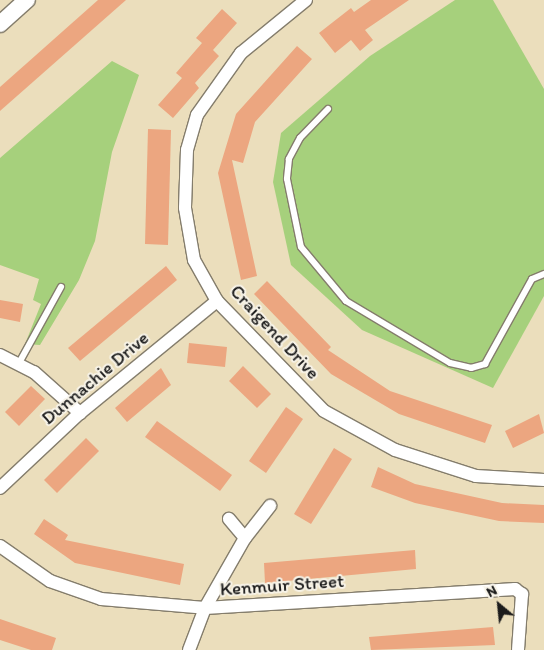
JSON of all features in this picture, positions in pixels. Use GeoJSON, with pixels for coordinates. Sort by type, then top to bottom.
{"type":"FeatureCollection","features":[{"type":"Feature","properties":{"kind":"street"},"geometry":{"type":"LineString","coordinates":[[0,24],[27,0]]}},
{"type":"Feature","properties":{"kind":"street","name":"Craigend Drive"},"geometry":{"type":"LineString","coordinates":[[306,0],[241,53],[197,116],[187,150],[185,208],[194,260],[217,300],[324,411],[361,435],[476,476],[544,480]]}},
{"type":"Feature","properties":{"kind":"street","name":"Dunnachie Drive"},"geometry":{"type":"LineString","coordinates":[[0,488],[80,414],[217,300]]}},
{"type":"Feature","properties":{"kind":"street"},"geometry":{"type":"LineString","coordinates":[[0,355],[19,363],[80,414]]}},
{"type":"Feature","properties":{"kind":"street"},"geometry":{"type":"LineString","coordinates":[[189,650],[205,608],[245,538],[270,506]]}},
{"type":"Feature","properties":{"kind":"street"},"geometry":{"type":"LineString","coordinates":[[229,519],[245,538]]}},
{"type":"Feature","properties":{"kind":"street","name":"Kenmuir Street"},"geometry":{"type":"LineString","coordinates":[[0,546],[50,581],[101,599],[205,608],[515,589],[522,594],[518,650]]}},
{"type":"Feature","properties":{"kind":"lane"},"geometry":{"type":"LineString","coordinates":[[328,109],[300,138],[289,159],[286,179],[301,246],[346,301],[450,363],[471,368],[485,364],[532,278],[544,274]]}},
{"type":"Feature","properties":{"kind":"lane"},"geometry":{"type":"LineString","coordinates":[[19,363],[61,287]]}},
{"type":"Feature","properties":{"kind":"green space"},"geometry":{"type":"Polygon","coordinates":[[[455,0],[493,0],[544,89],[544,296],[493,388],[362,330],[291,265],[273,182],[281,133],[370,56],[455,0]]]}},
{"type":"Feature","properties":{"kind":"green space"},"geometry":{"type":"Polygon","coordinates":[[[112,61],[139,75],[112,152],[95,241],[79,280],[40,345],[25,344],[41,304],[33,300],[39,279],[0,265],[0,158],[112,61]]]}},
{"type":"Feature","properties":{"kind":"building"},"geometry":{"type":"Polygon","coordinates":[[[98,0],[126,0],[0,111],[0,87],[98,0]]]}},
{"type":"Feature","properties":{"kind":"building"},"geometry":{"type":"Polygon","coordinates":[[[371,0],[409,0],[365,30],[373,40],[360,51],[351,40],[335,53],[319,33],[351,8],[354,12],[371,0]]]}},
{"type":"Feature","properties":{"kind":"building"},"geometry":{"type":"Polygon","coordinates":[[[222,9],[237,23],[213,50],[219,56],[195,83],[199,88],[173,118],[158,105],[182,78],[176,73],[202,43],[196,38],[222,9]]]}},
{"type":"Feature","properties":{"kind":"building"},"geometry":{"type":"Polygon","coordinates":[[[297,46],[312,59],[255,122],[243,163],[232,160],[257,276],[241,280],[218,173],[236,114],[297,46]]]}},
{"type":"Feature","properties":{"kind":"building"},"geometry":{"type":"Polygon","coordinates":[[[148,129],[171,130],[168,245],[145,244],[148,129]]]}},
{"type":"Feature","properties":{"kind":"building"},"geometry":{"type":"Polygon","coordinates":[[[166,266],[177,280],[80,361],[68,348],[166,266]]]}},
{"type":"Feature","properties":{"kind":"building"},"geometry":{"type":"Polygon","coordinates":[[[267,281],[331,347],[328,350],[390,391],[492,425],[485,443],[399,414],[331,374],[254,294],[267,281]]]}},
{"type":"Feature","properties":{"kind":"building"},"geometry":{"type":"Polygon","coordinates":[[[0,300],[23,304],[20,322],[0,318],[0,300]]]}},
{"type":"Feature","properties":{"kind":"building"},"geometry":{"type":"Polygon","coordinates":[[[189,343],[227,347],[225,367],[187,363],[189,343]]]}},
{"type":"Feature","properties":{"kind":"building"},"geometry":{"type":"Polygon","coordinates":[[[243,366],[271,394],[257,408],[229,381],[243,366]]]}},
{"type":"Feature","properties":{"kind":"building"},"geometry":{"type":"Polygon","coordinates":[[[161,368],[171,385],[127,422],[115,408],[161,368]]]}},
{"type":"Feature","properties":{"kind":"building"},"geometry":{"type":"Polygon","coordinates":[[[31,386],[45,399],[19,426],[5,412],[31,386]]]}},
{"type":"Feature","properties":{"kind":"building"},"geometry":{"type":"Polygon","coordinates":[[[286,407],[303,419],[266,473],[249,461],[286,407]]]}},
{"type":"Feature","properties":{"kind":"building"},"geometry":{"type":"Polygon","coordinates":[[[539,414],[544,433],[513,448],[505,431],[539,414]]]}},
{"type":"Feature","properties":{"kind":"building"},"geometry":{"type":"Polygon","coordinates":[[[157,421],[232,475],[220,491],[145,437],[157,421]]]}},
{"type":"Feature","properties":{"kind":"building"},"geometry":{"type":"Polygon","coordinates":[[[86,438],[99,451],[57,493],[44,480],[86,438]]]}},
{"type":"Feature","properties":{"kind":"building"},"geometry":{"type":"Polygon","coordinates":[[[334,448],[352,459],[311,524],[294,514],[334,448]]]}},
{"type":"Feature","properties":{"kind":"building"},"geometry":{"type":"Polygon","coordinates":[[[378,467],[415,484],[502,503],[544,505],[544,523],[499,521],[415,503],[371,487],[378,467]]]}},
{"type":"Feature","properties":{"kind":"building"},"geometry":{"type":"Polygon","coordinates":[[[44,519],[68,535],[65,540],[184,564],[180,585],[75,563],[34,534],[44,519]]]}},
{"type":"Feature","properties":{"kind":"building"},"geometry":{"type":"Polygon","coordinates":[[[415,550],[416,569],[265,583],[264,563],[415,550]]]}},
{"type":"Feature","properties":{"kind":"building"},"geometry":{"type":"Polygon","coordinates":[[[0,619],[56,638],[52,650],[31,650],[0,640],[0,619]]]}},
{"type":"Feature","properties":{"kind":"building"},"geometry":{"type":"Polygon","coordinates":[[[493,627],[495,645],[371,650],[369,637],[493,627]]]}}]}
